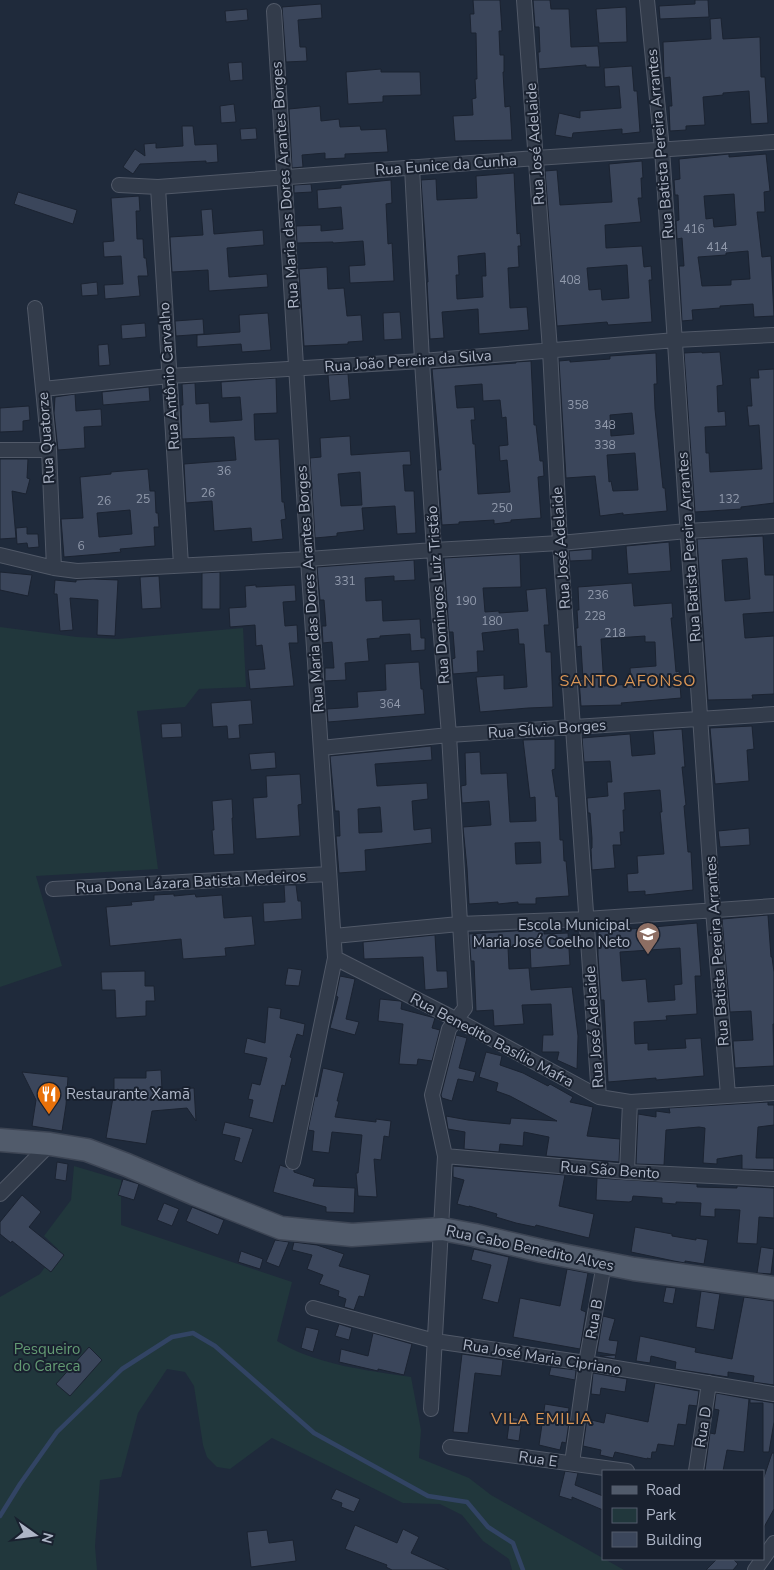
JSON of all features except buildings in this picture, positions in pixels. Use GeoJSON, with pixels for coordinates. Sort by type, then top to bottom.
{"type":"FeatureCollection","features":[{"type":"Feature","properties":{"kind":"main road","name":"Rua Cabo Benedito Alves"},"geometry":{"type":"LineString","coordinates":[[0,1140],[50,1144],[87,1150],[281,1228],[352,1235],[442,1230],[474,1235],[604,1264],[774,1288]]}},
{"type":"Feature","properties":{"kind":"street","name":"Rua José Adelaide"},"geometry":{"type":"LineString","coordinates":[[524,0],[550,350],[560,543],[599,1097]]}},
{"type":"Feature","properties":{"kind":"street","name":"Rua Batista Pereira Arrantes"},"geometry":{"type":"LineString","coordinates":[[647,0],[662,149],[713,910],[728,1095]]}},
{"type":"Feature","properties":{"kind":"street","name":"Rua Maria das Dores Arantes Borges"},"geometry":{"type":"LineString","coordinates":[[274,11],[335,958],[293,1162]]}},
{"type":"Feature","properties":{"kind":"street","name":"Rua Eunice da Cunha"},"geometry":{"type":"LineString","coordinates":[[119,185],[158,187],[774,142]]}},
{"type":"Feature","properties":{"kind":"street","name":"Rua Domingos Luiz Tristão"},"geometry":{"type":"LineString","coordinates":[[412,167],[422,361],[434,550],[449,736],[465,1008],[450,1029],[432,1095],[445,1156],[431,1409]]}},
{"type":"Feature","properties":{"kind":"street","name":"Rua Antônio Carvalho"},"geometry":{"type":"LineString","coordinates":[[158,187],[181,566]]}},
{"type":"Feature","properties":{"kind":"street","name":"Rua Quatorze"},"geometry":{"type":"LineString","coordinates":[[34,308],[49,450],[54,568]]}},
{"type":"Feature","properties":{"kind":"street","name":"Rua João Pereira da Silva"},"geometry":{"type":"LineString","coordinates":[[43,389],[169,376],[422,361],[676,340],[774,335]]}},
{"type":"Feature","properties":{"kind":"street"},"geometry":{"type":"LineString","coordinates":[[0,450],[49,450]]}},
{"type":"Feature","properties":{"kind":"street"},"geometry":{"type":"LineString","coordinates":[[0,556],[77,571],[560,543],[687,531],[774,526]]}},
{"type":"Feature","properties":{"kind":"street","name":"Rua Sílvio Borges"},"geometry":{"type":"LineString","coordinates":[[321,748],[449,736],[774,714]]}},
{"type":"Feature","properties":{"kind":"street","name":"Rua Dona Lázara Batista Medeiros"},"geometry":{"type":"LineString","coordinates":[[53,889],[330,874]]}},
{"type":"Feature","properties":{"kind":"street"},"geometry":{"type":"LineString","coordinates":[[334,936],[459,924],[586,919],[774,906]]}},
{"type":"Feature","properties":{"kind":"street","name":"Rua Benedito Basílio Mafra"},"geometry":{"type":"LineString","coordinates":[[335,958],[456,1020],[599,1097],[630,1102],[774,1093]]}},
{"type":"Feature","properties":{"kind":"street"},"geometry":{"type":"LineString","coordinates":[[627,1172],[630,1102]]}},
{"type":"Feature","properties":{"kind":"street"},"geometry":{"type":"LineString","coordinates":[[0,1194],[50,1144]]}},
{"type":"Feature","properties":{"kind":"street","name":"Rua São Bento"},"geometry":{"type":"LineString","coordinates":[[445,1156],[627,1172],[774,1179]]}},
{"type":"Feature","properties":{"kind":"street","name":"Rua B"},"geometry":{"type":"LineString","coordinates":[[572,1463],[586,1363],[604,1264]]}},
{"type":"Feature","properties":{"kind":"street","name":"Rua José Maria Cipriano"},"geometry":{"type":"LineString","coordinates":[[313,1308],[435,1340],[774,1394]]}},
{"type":"Feature","properties":{"kind":"street","name":"Rua D"},"geometry":{"type":"LineString","coordinates":[[696,1470],[709,1383]]}},
{"type":"Feature","properties":{"kind":"street","name":"Rua E"},"geometry":{"type":"LineString","coordinates":[[450,1447],[619,1470]]}},
{"type":"Feature","properties":{"kind":"street"},"geometry":{"type":"LineString","coordinates":[[764,1557],[774,1543]]}},
{"type":"Feature","properties":{"kind":"green space"},"geometry":{"type":"Polygon","coordinates":[[[0,627],[77,637],[118,639],[243,628],[246,687],[199,689],[185,707],[137,711],[158,869],[36,876],[62,966],[0,987],[0,627]]]}},
{"type":"Feature","properties":{"kind":"green space","name":"Pesqueiro do Careca"},"geometry":{"type":"Polygon","coordinates":[[[74,1166],[121,1180],[121,1225],[292,1282],[277,1341],[308,1356],[325,1361],[359,1369],[411,1377],[421,1430],[419,1458],[469,1478],[491,1495],[602,1558],[602,1560],[606,1560],[624,1570],[512,1570],[509,1559],[483,1541],[462,1515],[440,1504],[403,1503],[272,1438],[230,1469],[217,1467],[207,1457],[203,1445],[194,1386],[185,1372],[167,1369],[138,1413],[121,1477],[100,1480],[95,1546],[97,1570],[0,1570],[0,1297],[40,1274],[58,1249],[44,1236],[71,1200],[74,1166]]]}},
{"type":"Feature","properties":{"kind":"waterway"},"geometry":{"type":"LineString","coordinates":[[0,1516],[57,1432],[122,1369],[172,1337],[193,1333],[215,1346],[314,1433],[428,1496],[467,1502],[488,1527],[513,1543],[523,1570]]}},
{"type":"Feature","properties":{"kind":"place","name":"Escola Municipal Maria José Coelho Neto"},"geometry":{"type":"Point","coordinates":[648,955]}},
{"type":"Feature","properties":{"kind":"place","name":"Restaurante Xamã"},"geometry":{"type":"Point","coordinates":[49,1115]}},
{"type":"Feature","properties":{"kind":"district","name":"SANTO AFONSO"},"geometry":{"type":"Point","coordinates":[628,680]}},
{"type":"Feature","properties":{"kind":"district","name":"VILA EMILIA"},"geometry":{"type":"Point","coordinates":[542,1418]}}]}
